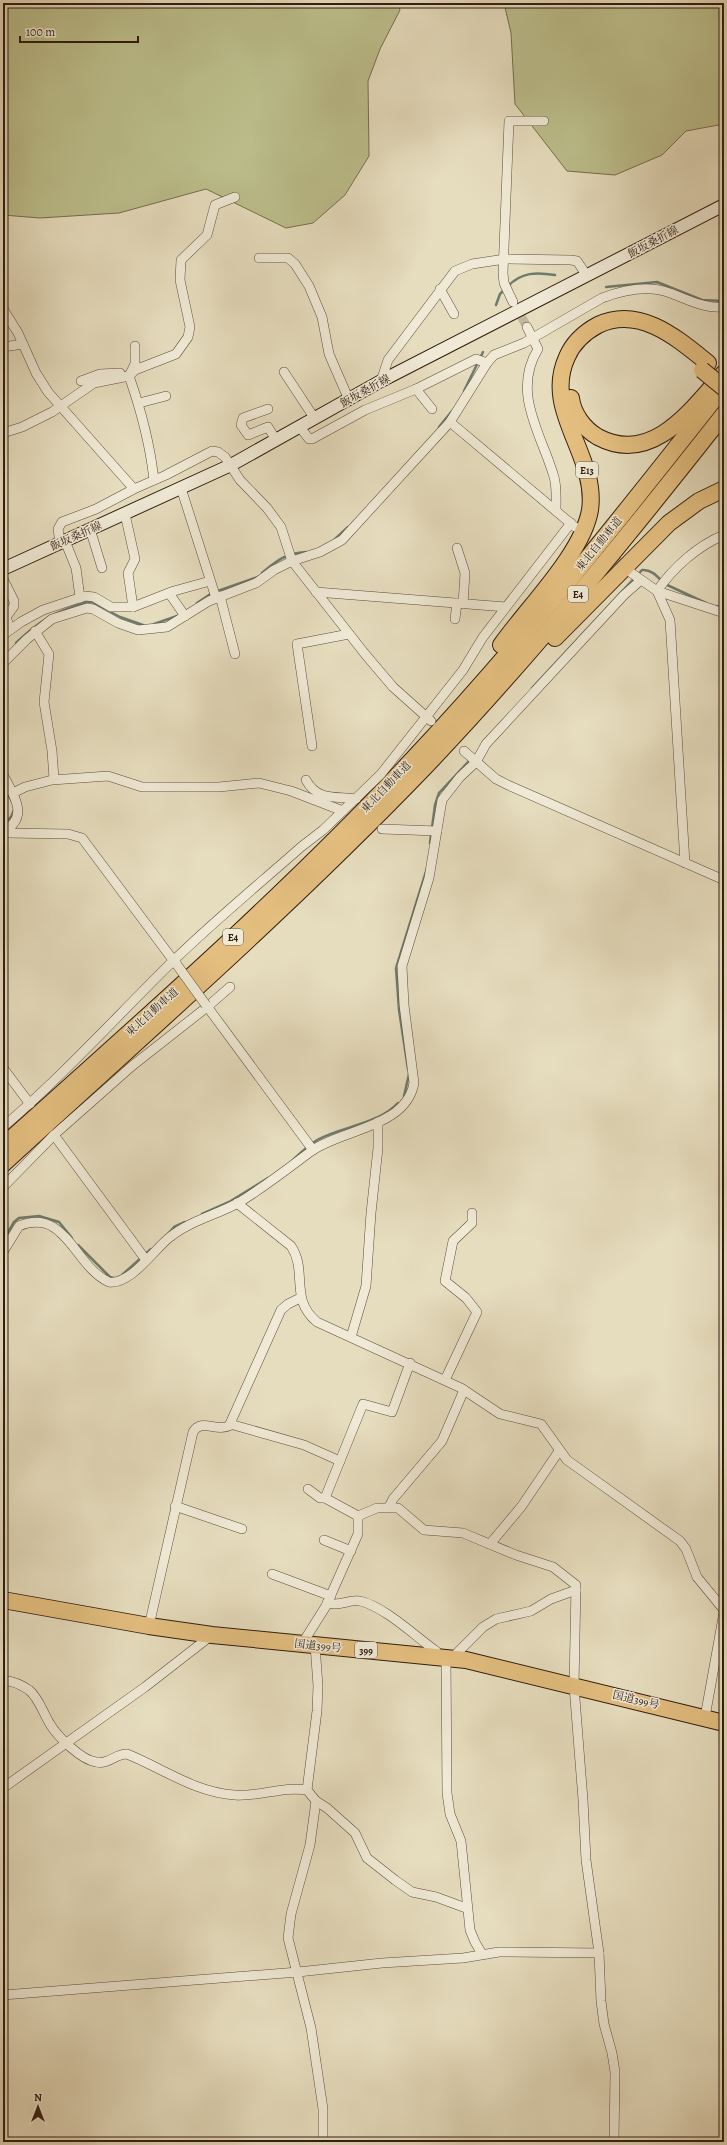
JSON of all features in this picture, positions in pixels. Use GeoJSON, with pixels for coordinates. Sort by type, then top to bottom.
{"type":"FeatureCollection","features":[{"type":"Feature","properties":{"kind":"highway","name":"E13"},"geometry":{"type":"LineString","coordinates":[[453,716],[518,622],[567,561],[586,525],[590,510],[590,484],[582,458],[565,417],[560,390],[560,377],[569,352],[578,340],[588,331],[600,325],[625,320],[638,320],[663,330],[705,367],[724,374]]}},
{"type":"Feature","properties":{"kind":"highway"},"geometry":{"type":"LineString","coordinates":[[724,374],[680,422],[658,438],[632,445],[618,444],[601,438],[585,427],[577,416],[571,403],[570,377],[579,355],[594,339],[613,330],[636,330],[652,335],[705,367],[724,387]]}},
{"type":"Feature","properties":{"kind":"highway","name":"東北自動車道"},"geometry":{"type":"LineString","coordinates":[[3,1146],[138,1024],[292,881],[373,800],[453,716],[592,553],[724,387]]}},
{"type":"Feature","properties":{"kind":"highway","name":"東北自動車道"},"geometry":{"type":"LineString","coordinates":[[3,1164],[144,1038],[301,892],[424,767],[554,624],[724,414]]}},
{"type":"Feature","properties":{"kind":"highway"},"geometry":{"type":"LineString","coordinates":[[424,767],[669,523],[699,501],[724,489]]}},
{"type":"Feature","properties":{"kind":"highway","name":"国道399号"},"geometry":{"type":"LineString","coordinates":[[3,1600],[149,1626],[212,1635],[447,1658],[496,1666],[724,1722]]}},
{"type":"Feature","properties":{"kind":"main road","name":"飯坂桑折線"},"geometry":{"type":"LineString","coordinates":[[3,569],[231,466],[381,381],[724,205]]}},
{"type":"Feature","properties":{"kind":"street"},"geometry":{"type":"LineString","coordinates":[[513,302],[504,283],[509,120],[544,121]]}},
{"type":"Feature","properties":{"kind":"street"},"geometry":{"type":"LineString","coordinates":[[3,433],[26,425],[62,407],[94,383],[129,376],[135,370],[176,354],[188,337],[190,327],[180,280],[181,260],[207,236],[215,205],[235,197]]}},
{"type":"Feature","properties":{"kind":"street"},"geometry":{"type":"LineString","coordinates":[[259,258],[288,258],[295,264],[309,286],[322,317],[329,354],[349,400]]}},
{"type":"Feature","properties":{"kind":"street"},"geometry":{"type":"LineString","coordinates":[[381,381],[388,360],[440,289],[455,271],[464,266],[505,259],[571,260],[577,261],[588,276]]}},
{"type":"Feature","properties":{"kind":"street"},"geometry":{"type":"LineString","coordinates":[[440,289],[454,314]]}},
{"type":"Feature","properties":{"kind":"street"},"geometry":{"type":"LineString","coordinates":[[3,664],[35,631],[52,619],[94,597],[111,607],[133,607],[169,593],[215,592],[256,583],[291,556],[320,552],[342,540],[450,422],[487,363],[494,355],[524,343],[602,298],[615,293],[654,289],[704,306],[724,307]]}},
{"type":"Feature","properties":{"kind":"street"},"geometry":{"type":"LineString","coordinates":[[3,310],[23,344],[36,373],[48,392],[134,489]]}},
{"type":"Feature","properties":{"kind":"street"},"geometry":{"type":"LineString","coordinates":[[527,327],[538,349],[529,366],[527,377],[529,406],[532,422],[554,478],[556,510]]}},
{"type":"Feature","properties":{"kind":"street"},"geometry":{"type":"LineString","coordinates":[[3,347],[23,344]]}},
{"type":"Feature","properties":{"kind":"street"},"geometry":{"type":"LineString","coordinates":[[135,346],[135,364],[129,376],[139,403],[151,454],[154,480]]}},
{"type":"Feature","properties":{"kind":"street"},"geometry":{"type":"LineString","coordinates":[[300,427],[309,439],[312,439],[365,410],[416,389],[476,359],[487,363]]}},
{"type":"Feature","properties":{"kind":"street"},"geometry":{"type":"LineString","coordinates":[[284,372],[315,419]]}},
{"type":"Feature","properties":{"kind":"street"},"geometry":{"type":"LineString","coordinates":[[81,381],[100,374],[120,373],[129,376]]}},
{"type":"Feature","properties":{"kind":"street"},"geometry":{"type":"LineString","coordinates":[[416,389],[432,409]]}},
{"type":"Feature","properties":{"kind":"street"},"geometry":{"type":"LineString","coordinates":[[139,403],[166,396]]}},
{"type":"Feature","properties":{"kind":"street"},"geometry":{"type":"LineString","coordinates":[[268,409],[243,418],[241,425],[248,435],[268,427],[276,440]]}},
{"type":"Feature","properties":{"kind":"street"},"geometry":{"type":"LineString","coordinates":[[3,1127],[30,1104],[175,963],[343,811],[381,774],[428,718],[484,637],[573,525],[450,422]]}},
{"type":"Feature","properties":{"kind":"street"},"geometry":{"type":"LineString","coordinates":[[215,592],[183,613],[167,627],[138,630],[118,623],[93,609],[85,601],[76,568],[58,529],[62,522],[96,509],[212,451],[222,454],[240,480],[281,527],[291,556],[316,592],[393,687],[428,718]]}},
{"type":"Feature","properties":{"kind":"street"},"geometry":{"type":"LineString","coordinates":[[181,488],[235,654]]}},
{"type":"Feature","properties":{"kind":"street"},"geometry":{"type":"LineString","coordinates":[[125,514],[135,559],[128,573],[128,589],[133,607]]}},
{"type":"Feature","properties":{"kind":"street"},"geometry":{"type":"LineString","coordinates":[[90,530],[102,568]]}},
{"type":"Feature","properties":{"kind":"street"},"geometry":{"type":"LineString","coordinates":[[662,585],[696,552],[724,536]]}},
{"type":"Feature","properties":{"kind":"street"},"geometry":{"type":"LineString","coordinates":[[455,620],[460,604],[465,573],[457,548]]}},
{"type":"Feature","properties":{"kind":"street"},"geometry":{"type":"LineString","coordinates":[[3,1252],[19,1226],[41,1222],[51,1224],[57,1228],[85,1263],[107,1281],[122,1281],[143,1257],[176,1233],[237,1203],[284,1172],[310,1147],[378,1122],[394,1113],[404,1105],[412,1090],[413,1076],[404,1005],[402,966],[429,878],[433,831],[444,797],[471,757],[486,744],[624,595],[635,576],[662,585],[724,613]]}},
{"type":"Feature","properties":{"kind":"street"},"geometry":{"type":"LineString","coordinates":[[3,579],[14,601],[14,606],[6,617],[6,632]]}},
{"type":"Feature","properties":{"kind":"street"},"geometry":{"type":"LineString","coordinates":[[662,585],[672,632],[685,862]]}},
{"type":"Feature","properties":{"kind":"street"},"geometry":{"type":"LineString","coordinates":[[316,592],[506,608]]}},
{"type":"Feature","properties":{"kind":"street"},"geometry":{"type":"LineString","coordinates":[[169,593],[183,613]]}},
{"type":"Feature","properties":{"kind":"street"},"geometry":{"type":"LineString","coordinates":[[6,632],[43,610],[85,601]]}},
{"type":"Feature","properties":{"kind":"street"},"geometry":{"type":"LineString","coordinates":[[35,631],[49,654],[44,702],[52,751],[54,780]]}},
{"type":"Feature","properties":{"kind":"street"},"geometry":{"type":"LineString","coordinates":[[312,746],[297,644],[349,634]]}},
{"type":"Feature","properties":{"kind":"street"},"geometry":{"type":"LineString","coordinates":[[471,757],[496,779],[508,785],[724,880]]}},
{"type":"Feature","properties":{"kind":"street"},"geometry":{"type":"LineString","coordinates":[[3,775],[13,793],[18,808],[18,814],[10,826],[4,831]]}},
{"type":"Feature","properties":{"kind":"street"},"geometry":{"type":"LineString","coordinates":[[13,793],[25,787],[54,780],[108,776],[142,787],[219,787],[259,783],[292,791],[343,811]]}},
{"type":"Feature","properties":{"kind":"street"},"geometry":{"type":"LineString","coordinates":[[306,780],[311,789],[320,795],[356,799]]}},
{"type":"Feature","properties":{"kind":"street"},"geometry":{"type":"LineString","coordinates":[[382,829],[433,831]]}},
{"type":"Feature","properties":{"kind":"street"},"geometry":{"type":"LineString","coordinates":[[4,831],[8,833],[68,834],[82,838],[310,1147]]}},
{"type":"Feature","properties":{"kind":"street"},"geometry":{"type":"LineString","coordinates":[[3,1187],[54,1135],[132,1066],[230,987]]}},
{"type":"Feature","properties":{"kind":"street"},"geometry":{"type":"LineString","coordinates":[[3,1068],[30,1104]]}},
{"type":"Feature","properties":{"kind":"street"},"geometry":{"type":"LineString","coordinates":[[351,1337],[366,1286],[371,1213],[378,1148],[378,1122]]}},
{"type":"Feature","properties":{"kind":"street"},"geometry":{"type":"LineString","coordinates":[[54,1135],[143,1257]]}},
{"type":"Feature","properties":{"kind":"street"},"geometry":{"type":"LineString","coordinates":[[237,1203],[291,1246],[296,1254],[300,1298],[307,1312],[317,1322],[445,1380],[464,1390],[500,1414],[542,1424],[559,1450],[568,1460],[680,1541],[686,1549],[697,1577],[724,1611],[721,1644],[705,1717]]}},
{"type":"Feature","properties":{"kind":"street"},"geometry":{"type":"LineString","coordinates":[[445,1380],[477,1312],[466,1298],[445,1281],[453,1241],[472,1223],[472,1214]]}},
{"type":"Feature","properties":{"kind":"street"},"geometry":{"type":"LineString","coordinates":[[149,1626],[188,1450],[196,1428],[202,1425],[224,1428],[230,1424],[281,1310],[288,1304],[300,1298]]}},
{"type":"Feature","properties":{"kind":"street"},"geometry":{"type":"LineString","coordinates":[[325,1498],[363,1404],[392,1412],[410,1363]]}},
{"type":"Feature","properties":{"kind":"street"},"geometry":{"type":"LineString","coordinates":[[389,1507],[393,1499],[442,1441],[464,1390]]}},
{"type":"Feature","properties":{"kind":"street"},"geometry":{"type":"LineString","coordinates":[[230,1424],[304,1445],[340,1461]]}},
{"type":"Feature","properties":{"kind":"street"},"geometry":{"type":"LineString","coordinates":[[490,1544],[521,1507],[559,1450]]}},
{"type":"Feature","properties":{"kind":"street"},"geometry":{"type":"LineString","coordinates":[[308,1489],[320,1498],[325,1498],[358,1516]]}},
{"type":"Feature","properties":{"kind":"street"},"geometry":{"type":"LineString","coordinates":[[175,1506],[242,1529]]}},
{"type":"Feature","properties":{"kind":"street"},"geometry":{"type":"LineString","coordinates":[[358,1516],[368,1510],[389,1507],[398,1508],[428,1531],[462,1533],[516,1555],[553,1567],[576,1585],[574,1686],[586,1860],[599,1953],[604,2024],[612,2053],[615,2072],[614,2142]]}},
{"type":"Feature","properties":{"kind":"street"},"geometry":{"type":"LineString","coordinates":[[307,1790],[317,1711],[318,1686],[308,1645],[358,1534],[358,1516]]}},
{"type":"Feature","properties":{"kind":"street"},"geometry":{"type":"LineString","coordinates":[[324,1540],[350,1551]]}},
{"type":"Feature","properties":{"kind":"street"},"geometry":{"type":"LineString","coordinates":[[272,1574],[329,1599],[337,1605],[353,1601],[372,1605],[447,1658]]}},
{"type":"Feature","properties":{"kind":"street"},"geometry":{"type":"LineString","coordinates":[[447,1658],[457,1653],[483,1627],[496,1619],[531,1611],[551,1599],[576,1590]]}},
{"type":"Feature","properties":{"kind":"street"},"geometry":{"type":"LineString","coordinates":[[3,1788],[145,1687],[212,1635]]}},
{"type":"Feature","properties":{"kind":"street"},"geometry":{"type":"LineString","coordinates":[[447,1658],[447,1793],[450,1814],[461,1841],[466,1908],[470,1930],[482,1954]]}},
{"type":"Feature","properties":{"kind":"street"},"geometry":{"type":"LineString","coordinates":[[3,1680],[10,1681],[29,1690],[51,1726],[66,1742],[87,1759],[96,1762],[109,1762],[122,1754],[128,1754],[187,1782],[226,1794],[251,1795],[293,1787],[307,1790],[316,1801],[346,1824],[355,1833],[367,1858],[401,1884],[412,1892],[436,1897],[466,1908]]}},
{"type":"Feature","properties":{"kind":"street"},"geometry":{"type":"LineString","coordinates":[[316,1801],[310,1845],[291,1914],[288,1938],[298,1972],[311,2028],[324,2110],[324,2142]]}},
{"type":"Feature","properties":{"kind":"street"},"geometry":{"type":"LineString","coordinates":[[3,1995],[298,1972],[382,1963],[463,1958],[482,1954],[599,1953]]}},
{"type":"Feature","properties":{"kind":"green space"},"geometry":{"type":"Polygon","coordinates":[[[3,3],[398,3],[400,10],[380,49],[368,81],[369,156],[345,195],[313,223],[286,228],[206,189],[119,213],[40,218],[3,215],[3,3]]]}},
{"type":"Feature","properties":{"kind":"green space"},"geometry":{"type":"Polygon","coordinates":[[[504,3],[724,3],[724,124],[686,131],[662,155],[615,175],[567,171],[515,104],[511,33],[504,3]]]}},
{"type":"Feature","properties":{"kind":"waterway"},"geometry":{"type":"LineString","coordinates":[[508,286],[513,281],[530,274],[542,273],[555,275]]}},
{"type":"Feature","properties":{"kind":"waterway"},"geometry":{"type":"LineString","coordinates":[[606,287],[657,282],[702,300],[724,301]]}},
{"type":"Feature","properties":{"kind":"waterway"},"geometry":{"type":"LineString","coordinates":[[496,305],[500,294],[504,290]]}},
{"type":"Feature","properties":{"kind":"waterway"},"geometry":{"type":"LineString","coordinates":[[464,391],[483,352]]}},
{"type":"Feature","properties":{"kind":"waterway"},"geometry":{"type":"LineString","coordinates":[[439,427],[452,411]]}},
{"type":"Feature","properties":{"kind":"waterway"},"geometry":{"type":"LineString","coordinates":[[334,540],[348,527]]}},
{"type":"Feature","properties":{"kind":"waterway"},"geometry":{"type":"LineString","coordinates":[[262,573],[282,558],[292,554],[306,552]]}},
{"type":"Feature","properties":{"kind":"waterway"},"geometry":{"type":"LineString","coordinates":[[532,688],[642,570],[650,571],[662,581]]}},
{"type":"Feature","properties":{"kind":"waterway"},"geometry":{"type":"LineString","coordinates":[[197,603],[212,593],[258,577]]}},
{"type":"Feature","properties":{"kind":"waterway"},"geometry":{"type":"LineString","coordinates":[[665,584],[706,603]]}},
{"type":"Feature","properties":{"kind":"waterway"},"geometry":{"type":"LineString","coordinates":[[16,643],[33,628],[49,617],[87,602],[92,602],[120,617],[143,625]]}},
{"type":"Feature","properties":{"kind":"waterway"},"geometry":{"type":"LineString","coordinates":[[717,606],[724,608]]}},
{"type":"Feature","properties":{"kind":"waterway"},"geometry":{"type":"LineString","coordinates":[[154,624],[177,616]]}},
{"type":"Feature","properties":{"kind":"waterway"},"geometry":{"type":"LineString","coordinates":[[430,843],[435,805],[439,793],[470,760]]}},
{"type":"Feature","properties":{"kind":"waterway"},"geometry":{"type":"LineString","coordinates":[[3,786],[12,801]]}},
{"type":"Feature","properties":{"kind":"waterway"},"geometry":{"type":"LineString","coordinates":[[3,824],[11,817],[14,810]]}},
{"type":"Feature","properties":{"kind":"waterway"},"geometry":{"type":"LineString","coordinates":[[408,1069],[399,1010],[396,968],[427,868]]}},
{"type":"Feature","properties":{"kind":"waterway"},"geometry":{"type":"LineString","coordinates":[[404,1096],[409,1074]]}},
{"type":"Feature","properties":{"kind":"waterway"},"geometry":{"type":"LineString","coordinates":[[293,1160],[317,1140],[337,1131],[370,1121],[390,1110],[398,1103]]}},
{"type":"Feature","properties":{"kind":"waterway"},"geometry":{"type":"LineString","coordinates":[[202,1214],[229,1202],[268,1178]]}},
{"type":"Feature","properties":{"kind":"waterway"},"geometry":{"type":"LineString","coordinates":[[3,1241],[14,1222],[19,1218],[39,1216],[59,1222],[72,1238]]}},
{"type":"Feature","properties":{"kind":"waterway"},"geometry":{"type":"LineString","coordinates":[[168,1234],[174,1227],[185,1222]]}},
{"type":"Feature","properties":{"kind":"waterway"},"geometry":{"type":"LineString","coordinates":[[78,1245],[110,1277],[114,1278]]}},
{"type":"Feature","properties":{"kind":"waterway"},"geometry":{"type":"LineString","coordinates":[[122,1275],[151,1249]]}},
{"type":"Feature","properties":{"kind":"tunnel"},"geometry":{"type":"LineString","coordinates":[[515,305],[527,327]]}},
{"type":"Feature","properties":{"kind":"tunnel"},"geometry":{"type":"LineString","coordinates":[[580,531],[627,569]]}}]}
